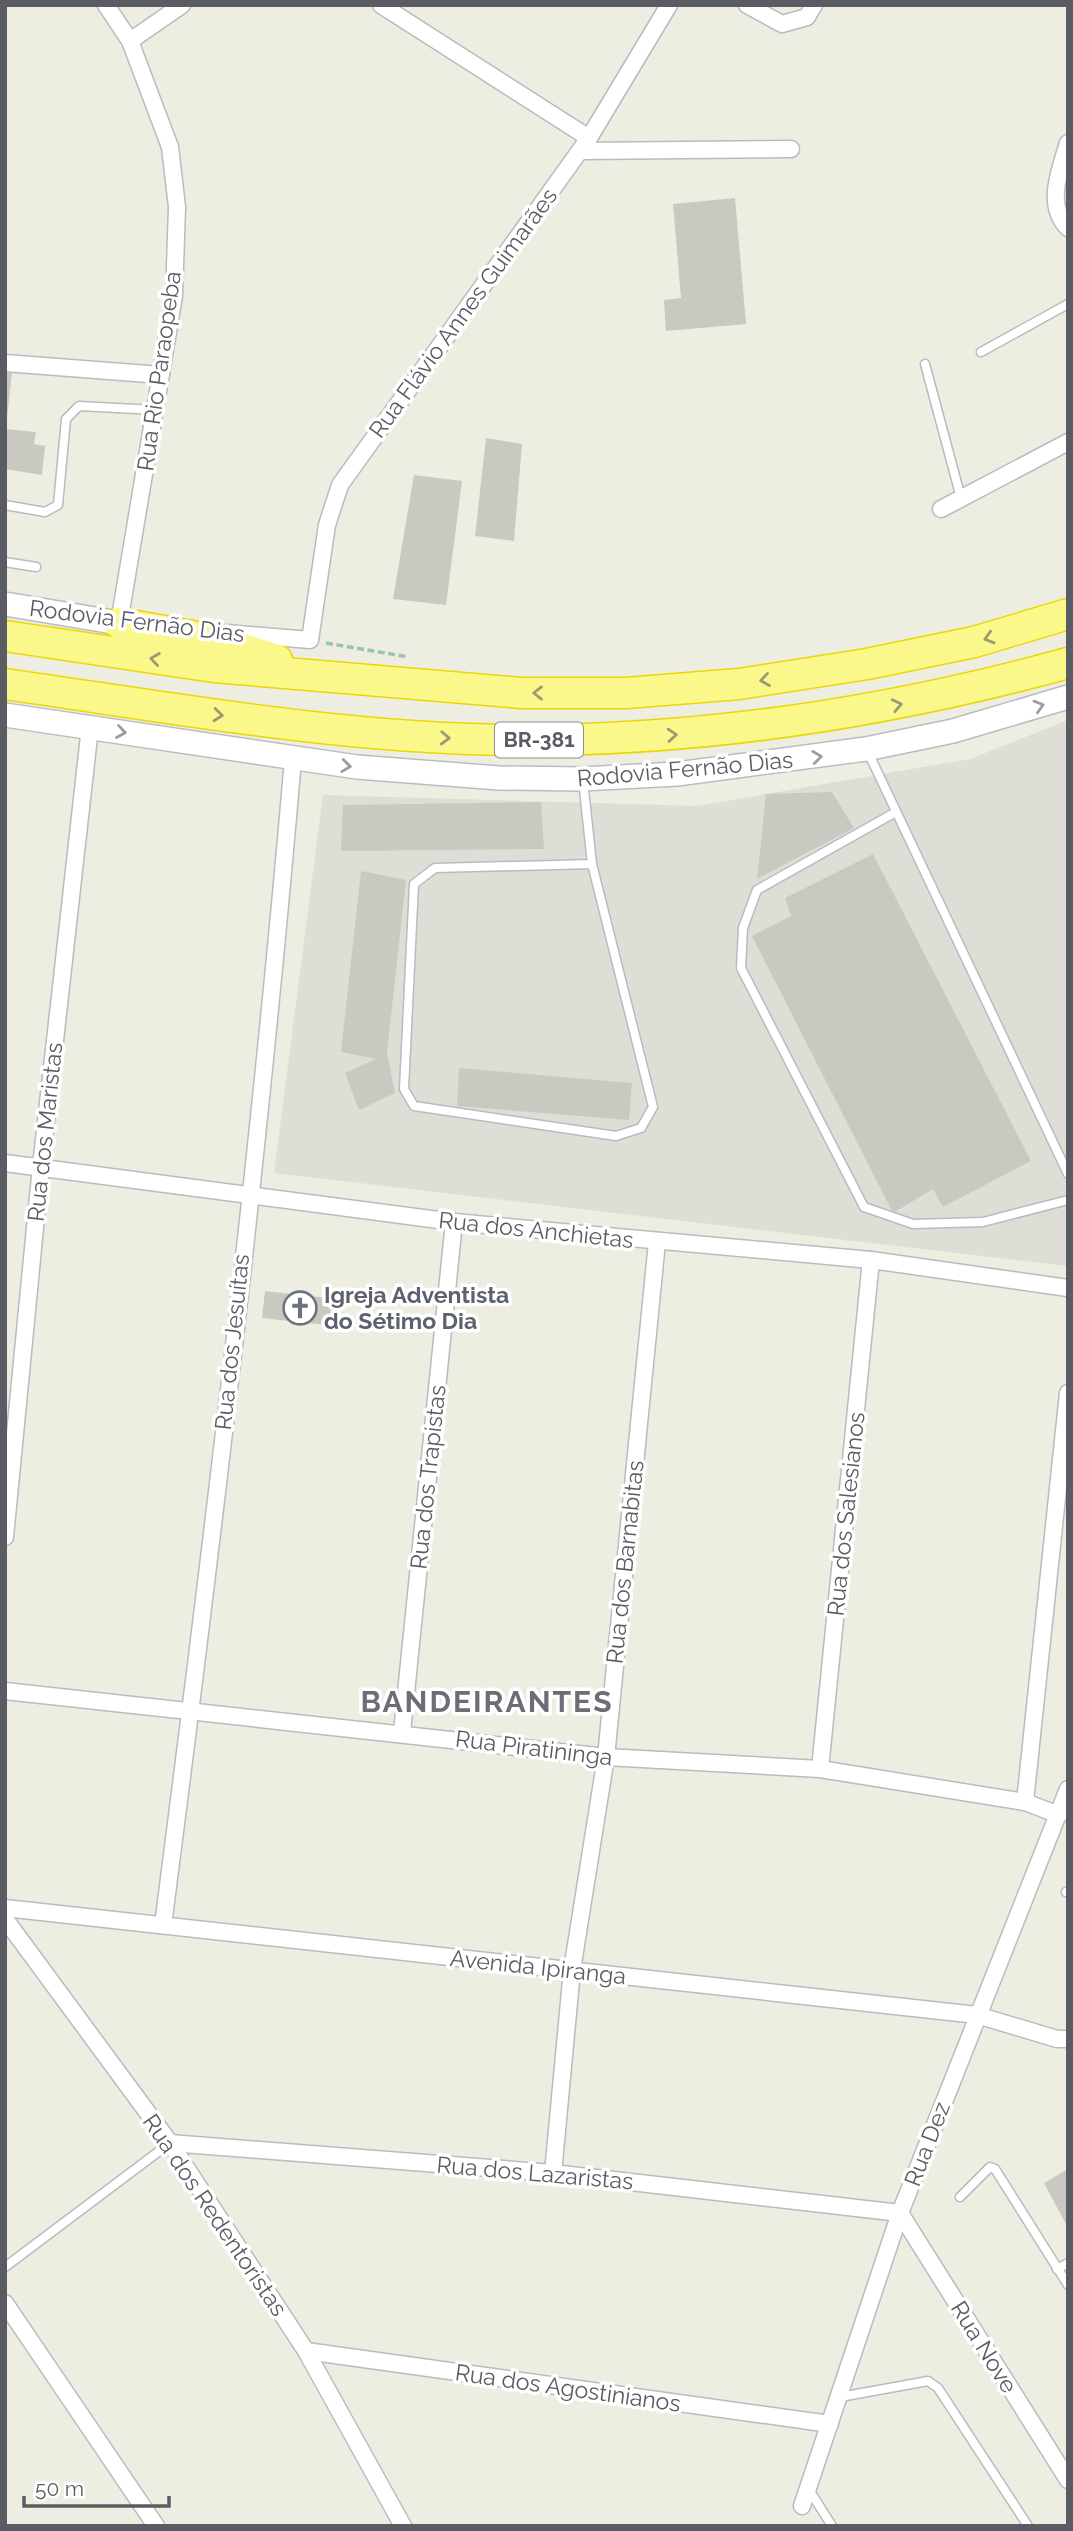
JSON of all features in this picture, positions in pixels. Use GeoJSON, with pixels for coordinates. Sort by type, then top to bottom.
{"type":"FeatureCollection","features":[{"type":"Feature","properties":{"kind":"highway","name":"Rodovia Fernão Dias"},"geometry":{"type":"LineString","coordinates":[[5,636],[214,667],[522,693],[626,693],[739,684],[867,664],[974,642],[1063,615]]}},
{"type":"Feature","properties":{"kind":"highway","name":"BR-381"},"geometry":{"type":"LineString","coordinates":[[119,623],[215,640],[321,674]]}},
{"type":"Feature","properties":{"kind":"highway","name":"Rodovia Fernão Dias"},"geometry":{"type":"LineString","coordinates":[[5,684],[207,713],[433,737],[626,739],[746,730],[874,710],[987,685],[1068,663]]}},
{"type":"Feature","properties":{"kind":"street","name":"Rua Rio Paraopeba"},"geometry":{"type":"LineString","coordinates":[[106,5],[130,41],[170,147],[177,207],[174,296],[119,623]]}},
{"type":"Feature","properties":{"kind":"street"},"geometry":{"type":"LineString","coordinates":[[130,41],[182,5]]}},
{"type":"Feature","properties":{"kind":"street"},"geometry":{"type":"LineString","coordinates":[[381,5],[585,145],[791,149]]}},
{"type":"Feature","properties":{"kind":"street","name":"Rua Flávio Annes Guimarães"},"geometry":{"type":"LineString","coordinates":[[310,640],[327,525],[340,485],[585,145],[669,5]]}},
{"type":"Feature","properties":{"kind":"street"},"geometry":{"type":"LineString","coordinates":[[747,5],[782,24],[807,17],[814,5]]}},
{"type":"Feature","properties":{"kind":"street"},"geometry":{"type":"LineString","coordinates":[[1064,225],[1055,188],[1068,143]]}},
{"type":"Feature","properties":{"kind":"street"},"geometry":{"type":"LineString","coordinates":[[5,363],[160,375]]}},
{"type":"Feature","properties":{"kind":"street"},"geometry":{"type":"LineString","coordinates":[[941,509],[1068,442]]}},
{"type":"Feature","properties":{"kind":"street","name":"Rodovia Fernão Dias"},"geometry":{"type":"LineString","coordinates":[[5,604],[119,623],[310,640]]}},
{"type":"Feature","properties":{"kind":"street","name":"Rodovia Fernão Dias"},"geometry":{"type":"LineString","coordinates":[[5,715],[293,759],[486,777],[582,779],[677,774],[866,749],[953,731],[1068,698]]}},
{"type":"Feature","properties":{"kind":"street","name":"Rua dos Maristas"},"geometry":{"type":"LineString","coordinates":[[5,1537],[41,1166],[90,727]]}},
{"type":"Feature","properties":{"kind":"street","name":"Rua dos Jesuítas"},"geometry":{"type":"LineString","coordinates":[[163,1925],[191,1710],[293,759]]}},
{"type":"Feature","properties":{"kind":"street","name":"Rua dos Anchietas"},"geometry":{"type":"LineString","coordinates":[[5,1163],[454,1223],[871,1259],[1068,1287]]}},
{"type":"Feature","properties":{"kind":"street","name":"Rua dos Trapistas"},"geometry":{"type":"LineString","coordinates":[[402,1732],[454,1223]]}},
{"type":"Feature","properties":{"kind":"street","name":"Rua dos Barnabitas"},"geometry":{"type":"LineString","coordinates":[[553,2173],[572,1970],[606,1757],[657,1242]]}},
{"type":"Feature","properties":{"kind":"street","name":"Rua dos Salesianos"},"geometry":{"type":"LineString","coordinates":[[820,1769],[871,1259]]}},
{"type":"Feature","properties":{"kind":"street"},"geometry":{"type":"LineString","coordinates":[[1025,1802],[1068,1393]]}},
{"type":"Feature","properties":{"kind":"street","name":"Rua Piratininga"},"geometry":{"type":"LineString","coordinates":[[5,1691],[402,1732],[606,1757],[820,1769],[1025,1802],[1059,1815]]}},
{"type":"Feature","properties":{"kind":"street","name":"Rua Dez"},"geometry":{"type":"LineString","coordinates":[[802,2506],[900,2213],[1068,1789]]}},
{"type":"Feature","properties":{"kind":"street","name":"Avenida Ipiranga"},"geometry":{"type":"LineString","coordinates":[[5,1908],[977,2015],[1064,2040]]}},
{"type":"Feature","properties":{"kind":"street","name":"Rua dos Redentoristas"},"geometry":{"type":"LineString","coordinates":[[5,1919],[170,2143],[306,2351],[403,2526]]}},
{"type":"Feature","properties":{"kind":"street","name":"Rua dos Lazaristas"},"geometry":{"type":"LineString","coordinates":[[170,2143],[553,2173],[900,2213]]}},
{"type":"Feature","properties":{"kind":"street","name":"Rua Nove"},"geometry":{"type":"LineString","coordinates":[[900,2213],[1068,2480]]}},
{"type":"Feature","properties":{"kind":"street"},"geometry":{"type":"LineString","coordinates":[[5,2303],[156,2526]]}},
{"type":"Feature","properties":{"kind":"street","name":"Rua dos Agostinianos"},"geometry":{"type":"LineString","coordinates":[[306,2351],[831,2424]]}},
{"type":"Feature","properties":{"kind":"lane"},"geometry":{"type":"LineString","coordinates":[[981,352],[1068,304]]}},
{"type":"Feature","properties":{"kind":"lane"},"geometry":{"type":"LineString","coordinates":[[925,364],[961,498]]}},
{"type":"Feature","properties":{"kind":"lane"},"geometry":{"type":"LineString","coordinates":[[5,505],[45,512],[58,505],[66,419],[79,406],[155,410]]}},
{"type":"Feature","properties":{"kind":"lane"},"geometry":{"type":"LineString","coordinates":[[5,562],[36,567]]}},
{"type":"Feature","properties":{"kind":"lane"},"geometry":{"type":"LineString","coordinates":[[866,749],[1068,1174]]}},
{"type":"Feature","properties":{"kind":"lane"},"geometry":{"type":"LineString","coordinates":[[582,779],[592,864],[653,1107],[641,1128],[616,1136],[414,1106],[404,1089],[415,884],[435,868],[592,864]]}},
{"type":"Feature","properties":{"kind":"lane"},"geometry":{"type":"LineString","coordinates":[[896,812],[757,890],[743,928],[741,968],[864,1207],[913,1224],[972,1222],[1068,1200]]}},
{"type":"Feature","properties":{"kind":"lane"},"geometry":{"type":"LineString","coordinates":[[5,2267],[170,2143]]}},
{"type":"Feature","properties":{"kind":"lane"},"geometry":{"type":"LineString","coordinates":[[960,2197],[982,2171],[990,2167],[995,2169],[1068,2285]]}},
{"type":"Feature","properties":{"kind":"lane"},"geometry":{"type":"LineString","coordinates":[[1057,2269],[1068,2263]]}},
{"type":"Feature","properties":{"kind":"lane"},"geometry":{"type":"LineString","coordinates":[[840,2397],[928,2381],[938,2388],[1028,2526]]}},
{"type":"Feature","properties":{"kind":"lane"},"geometry":{"type":"LineString","coordinates":[[808,2488],[832,2526]]}},
{"type":"Feature","properties":{"kind":"path"},"geometry":{"type":"LineString","coordinates":[[310,640],[409,657]]}},
{"type":"Feature","properties":{"kind":"shaded area"},"geometry":{"type":"Polygon","coordinates":[[[1068,720],[1068,1266],[274,1173],[323,795],[697,806],[970,759],[1068,720]]]}},
{"type":"Feature","properties":{"kind":"building"},"geometry":{"type":"Polygon","coordinates":[[[735,198],[746,324],[666,331],[664,300],[681,298],[673,204],[735,198]]]}},
{"type":"Feature","properties":{"kind":"building"},"geometry":{"type":"Polygon","coordinates":[[[5,371],[12,372],[7,419],[5,419],[5,371]]]}},
{"type":"Feature","properties":{"kind":"building"},"geometry":{"type":"Polygon","coordinates":[[[5,429],[36,432],[34,444],[45,446],[42,475],[5,469],[5,429]]]}},
{"type":"Feature","properties":{"kind":"building"},"geometry":{"type":"Polygon","coordinates":[[[486,438],[522,444],[514,541],[475,536],[486,438]]]}},
{"type":"Feature","properties":{"kind":"building"},"geometry":{"type":"Polygon","coordinates":[[[414,475],[462,481],[446,605],[393,599],[414,475]]]}},
{"type":"Feature","properties":{"kind":"building"},"geometry":{"type":"Polygon","coordinates":[[[832,792],[854,828],[757,879],[766,794],[832,792]]]}},
{"type":"Feature","properties":{"kind":"building"},"geometry":{"type":"Polygon","coordinates":[[[541,802],[544,849],[341,851],[343,805],[541,802]]]}},
{"type":"Feature","properties":{"kind":"building"},"geometry":{"type":"Polygon","coordinates":[[[873,854],[1031,1161],[943,1207],[933,1189],[893,1213],[752,936],[791,916],[785,898],[873,854]]]}},
{"type":"Feature","properties":{"kind":"building"},"geometry":{"type":"Polygon","coordinates":[[[361,871],[406,880],[387,1052],[395,1093],[359,1110],[345,1073],[376,1059],[341,1052],[361,871]]]}},
{"type":"Feature","properties":{"kind":"building"},"geometry":{"type":"Polygon","coordinates":[[[459,1068],[632,1083],[629,1120],[457,1106],[459,1068]]]}},
{"type":"Feature","properties":{"kind":"building","name":"Igreja Adventista do Sétimo Dia"},"geometry":{"type":"Polygon","coordinates":[[[265,1291],[338,1299],[335,1326],[262,1318],[265,1291]]]}},
{"type":"Feature","properties":{"kind":"building"},"geometry":{"type":"Polygon","coordinates":[[[1068,2169],[1068,2228],[1044,2183],[1068,2169]]]}},
{"type":"Feature","properties":{"kind":"place","name":"Igreja Adventista do Sétimo Dia"},"geometry":{"type":"Point","coordinates":[300,1308]}},
{"type":"Feature","properties":{"kind":"district","name":"BANDEIRANTES"},"geometry":{"type":"Point","coordinates":[487,1702]}}]}
